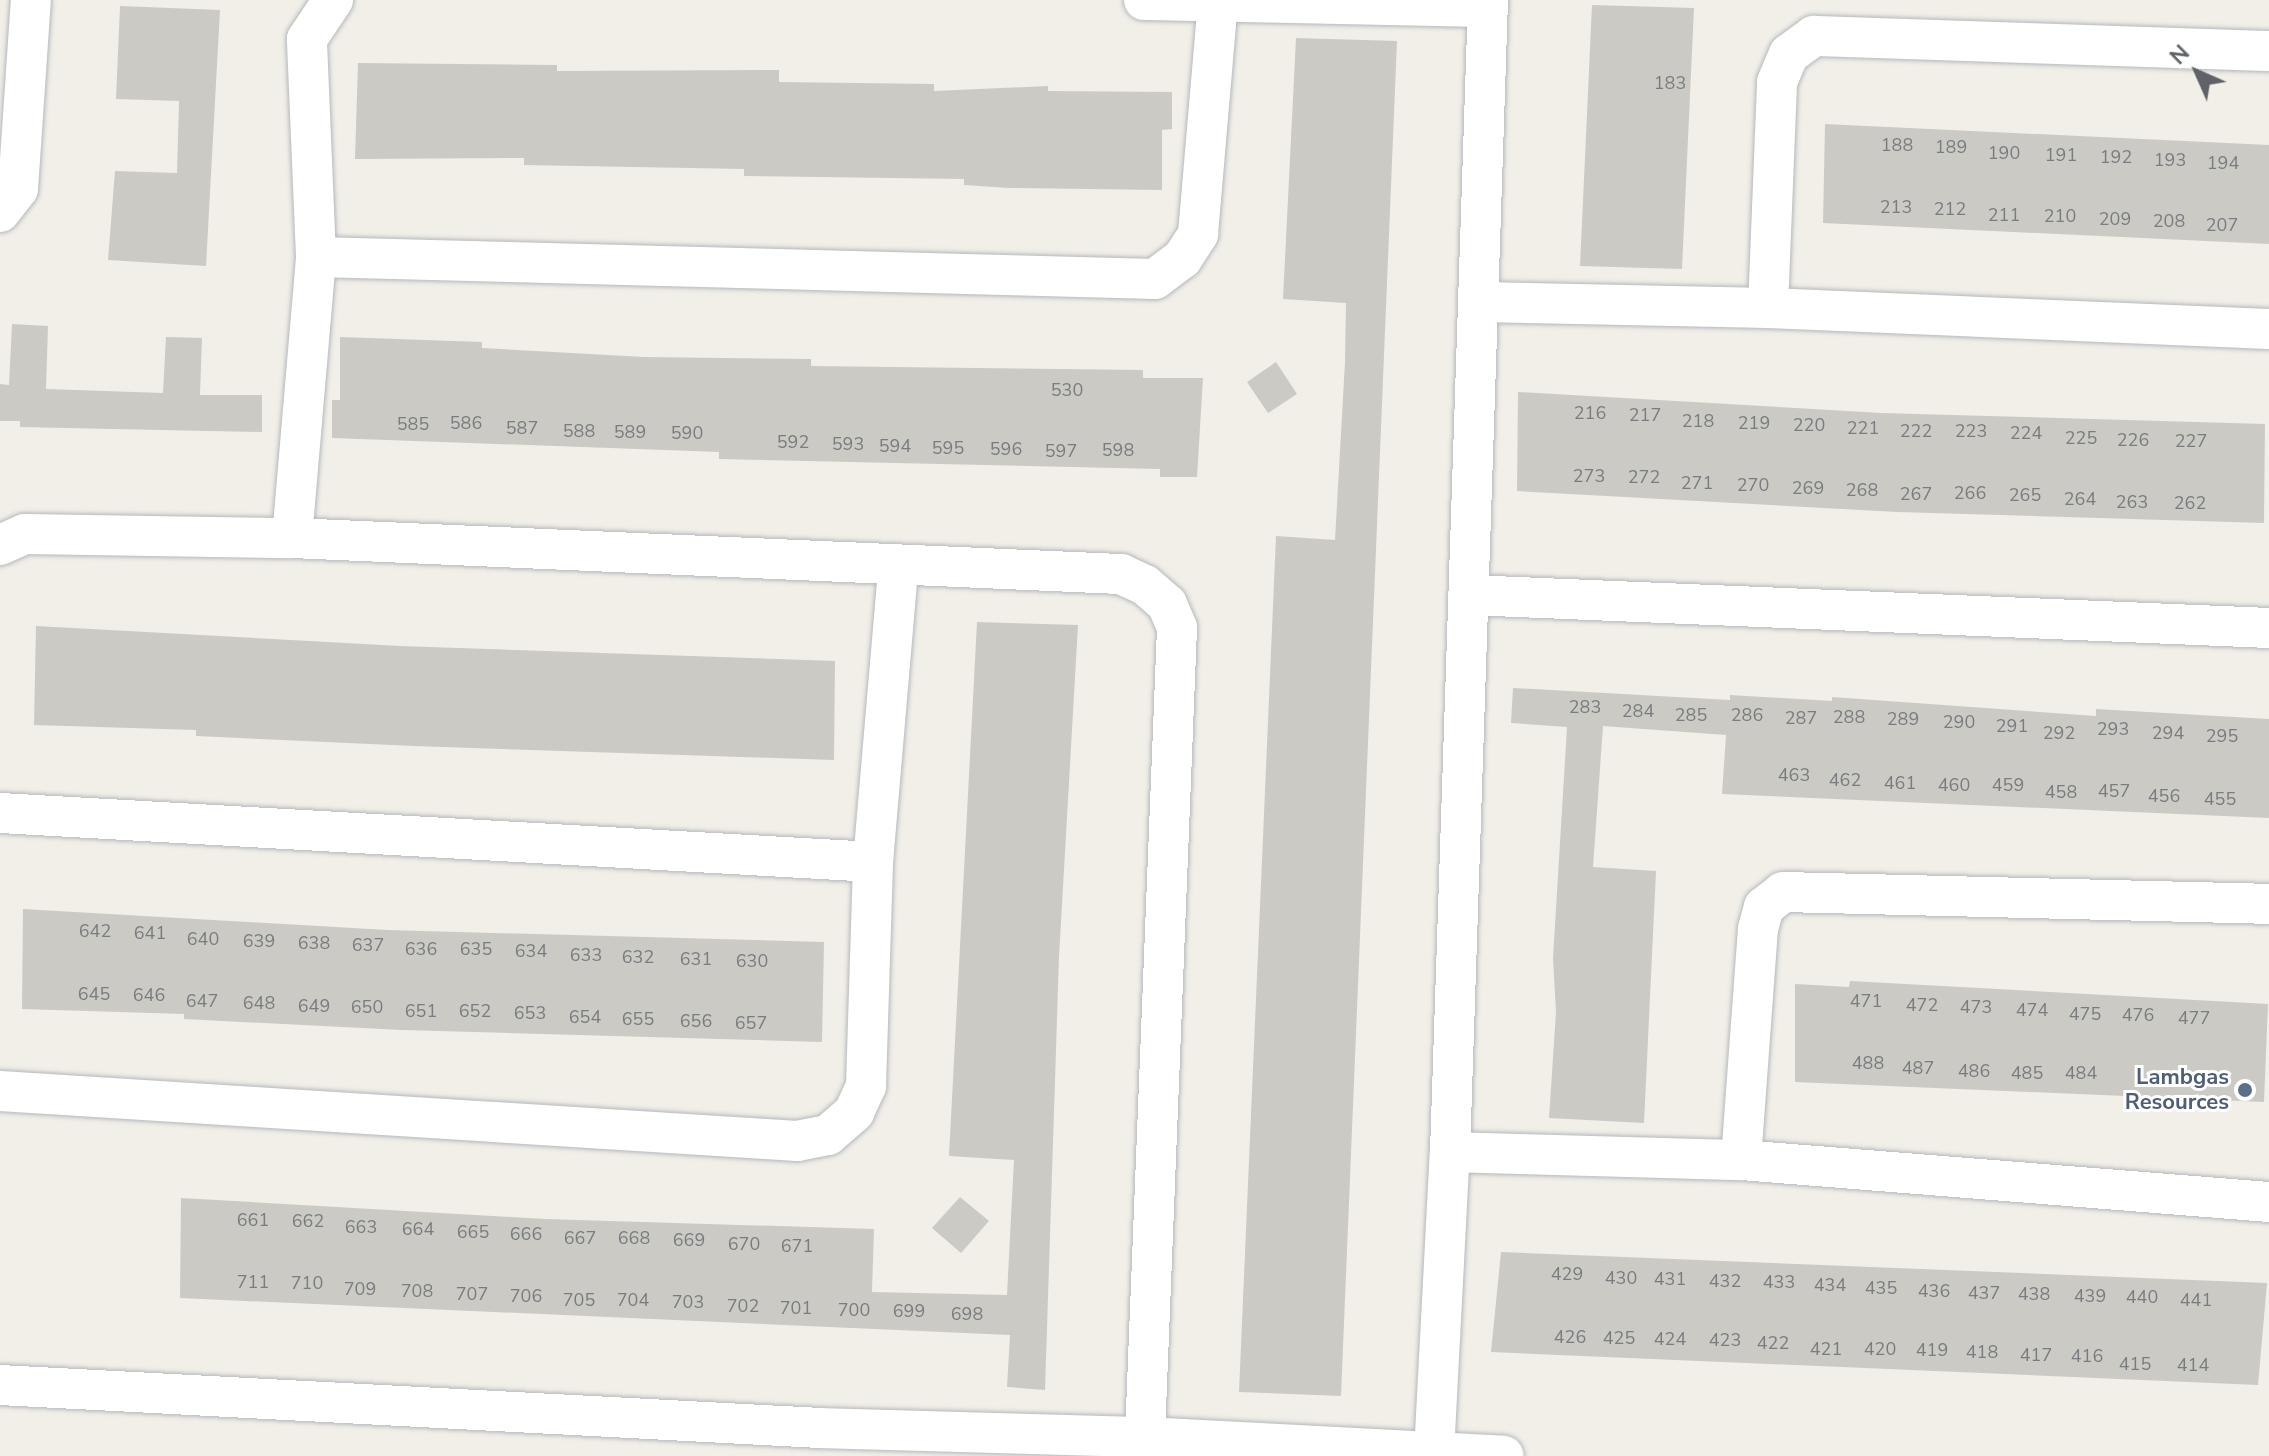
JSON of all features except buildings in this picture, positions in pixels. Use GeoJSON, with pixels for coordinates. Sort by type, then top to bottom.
{"type":"FeatureCollection","features":[{"type":"Feature","properties":{"kind":"street"},"geometry":{"type":"LineString","coordinates":[[0,212],[18,189],[31,0]]}},
{"type":"Feature","properties":{"kind":"street"},"geometry":{"type":"LineString","coordinates":[[292,538],[316,257],[307,39],[333,0]]}},
{"type":"Feature","properties":{"kind":"street"},"geometry":{"type":"LineString","coordinates":[[1144,0],[1488,4],[1450,1152],[1434,1453]]}},
{"type":"Feature","properties":{"kind":"street"},"geometry":{"type":"LineString","coordinates":[[316,257],[1155,279],[1182,259],[1198,234],[1218,2]]}},
{"type":"Feature","properties":{"kind":"street"},"geometry":{"type":"LineString","coordinates":[[1768,308],[1777,82],[1789,54],[1814,36],[2269,51]]}},
{"type":"Feature","properties":{"kind":"street"},"geometry":{"type":"LineString","coordinates":[[1480,302],[1768,308],[2269,329]]}},
{"type":"Feature","properties":{"kind":"street"},"geometry":{"type":"LineString","coordinates":[[0,545],[25,534],[292,538],[898,568],[1121,574],[1145,585],[1167,604],[1177,628],[1145,1437]]}},
{"type":"Feature","properties":{"kind":"street"},"geometry":{"type":"LineString","coordinates":[[0,1091],[797,1141],[828,1135],[854,1112],[866,1086],[873,862],[898,568]]}},
{"type":"Feature","properties":{"kind":"street"},"geometry":{"type":"LineString","coordinates":[[1469,595],[2269,628]]}},
{"type":"Feature","properties":{"kind":"street"},"geometry":{"type":"LineString","coordinates":[[0,813],[873,862]]}},
{"type":"Feature","properties":{"kind":"street"},"geometry":{"type":"LineString","coordinates":[[1741,1160],[1758,929],[1764,907],[1783,892],[2269,904]]}},
{"type":"Feature","properties":{"kind":"street"},"geometry":{"type":"LineString","coordinates":[[1450,1152],[1741,1160],[2269,1202]]}},
{"type":"Feature","properties":{"kind":"street"},"geometry":{"type":"LineString","coordinates":[[0,1385],[820,1442],[1145,1437],[1503,1456]]}},
{"type":"Feature","properties":{"kind":"place","name":"Lambgas Resources"},"geometry":{"type":"Point","coordinates":[2245,1090]}}]}
